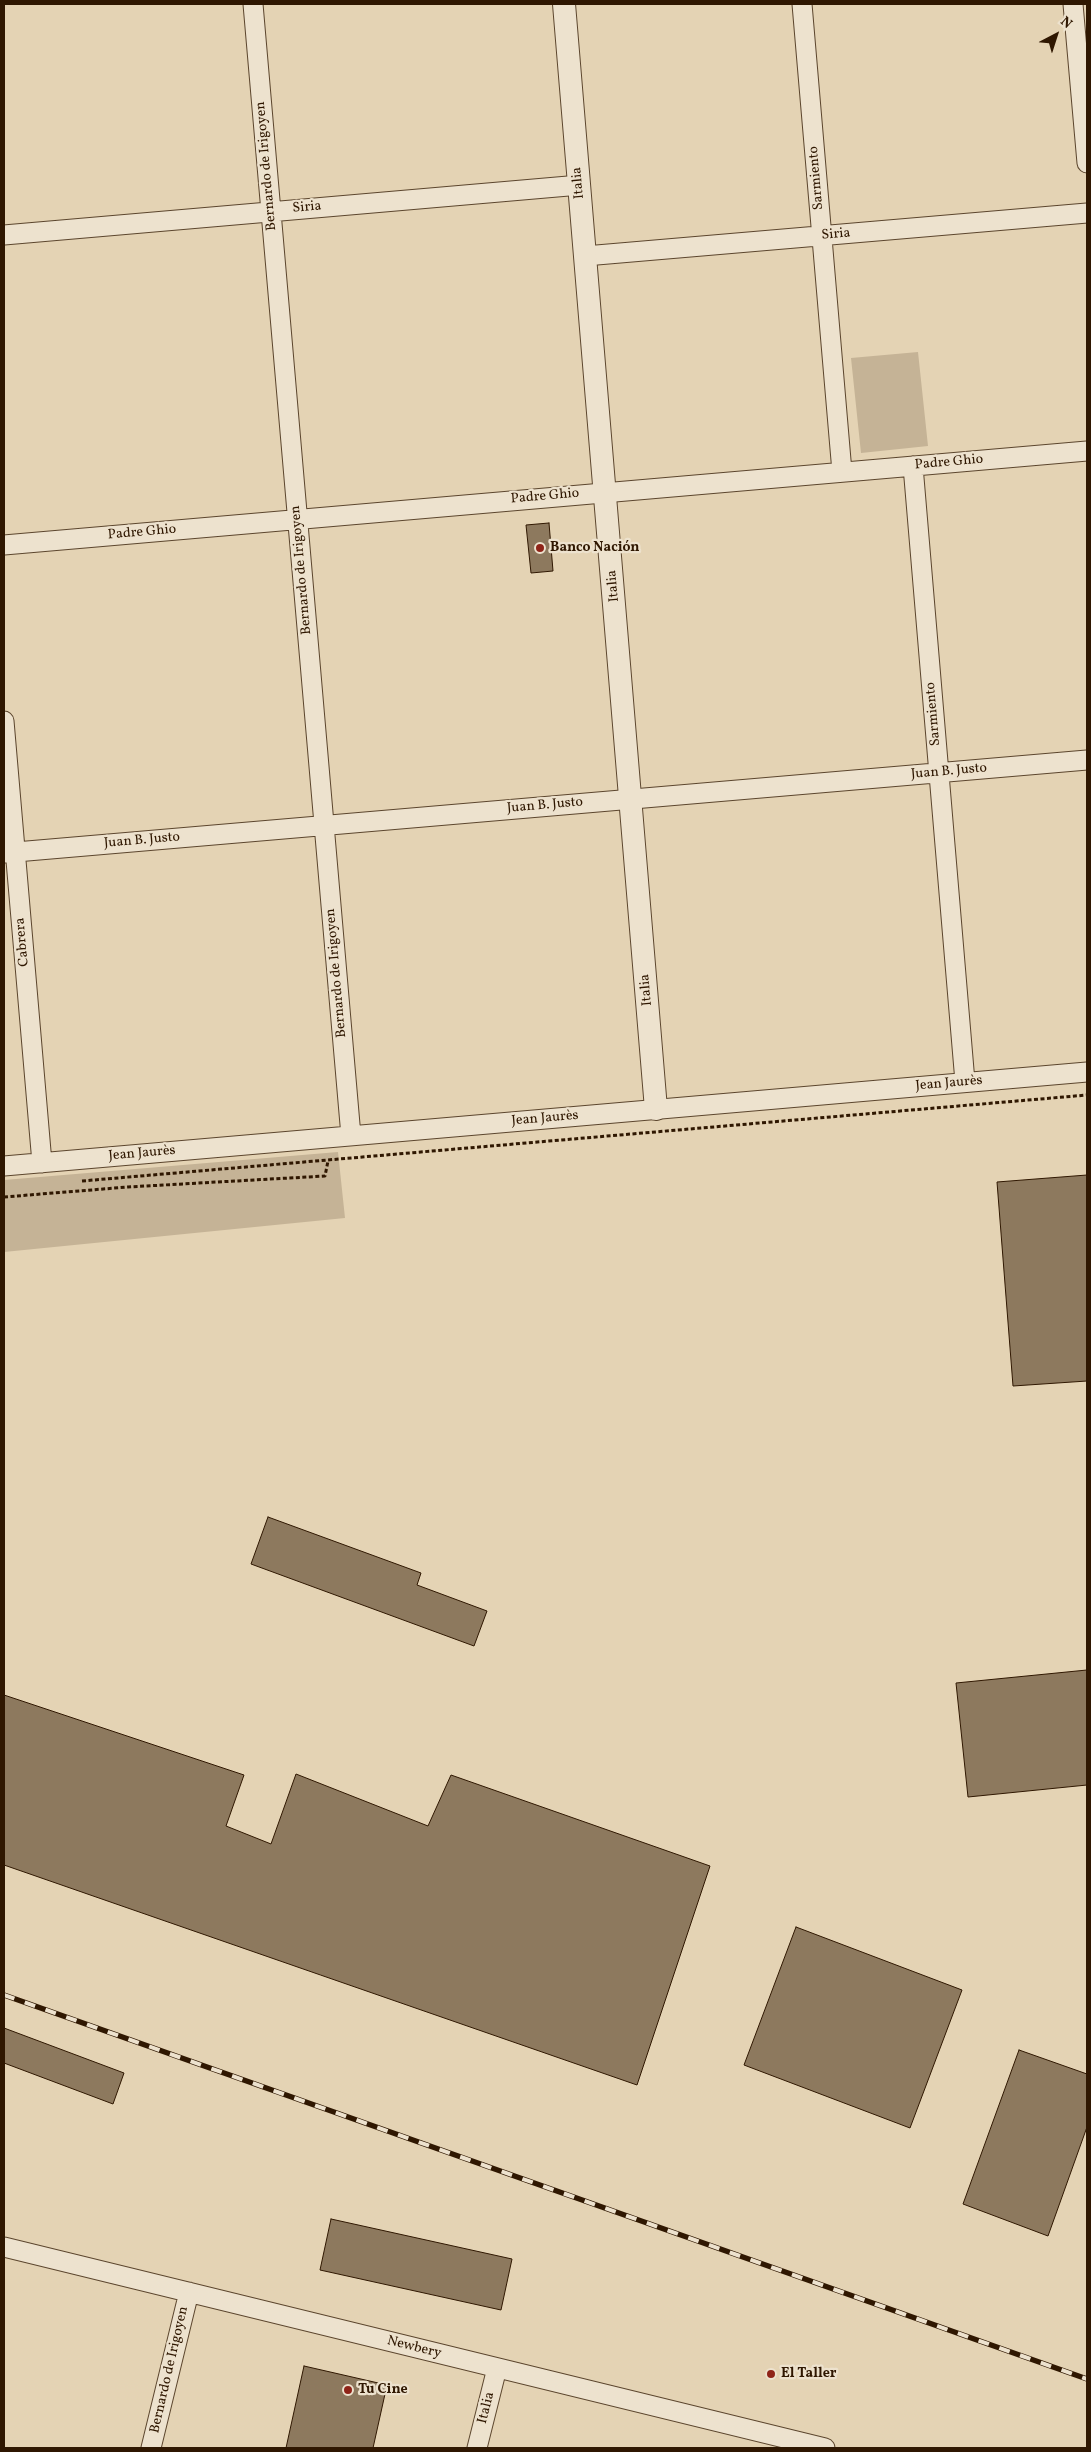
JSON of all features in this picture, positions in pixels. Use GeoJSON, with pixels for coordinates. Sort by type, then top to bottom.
{"type":"FeatureCollection","features":[{"type":"Feature","properties":{"kind":"street","name":"Bernardo de Irigoyen"},"geometry":{"type":"LineString","coordinates":[[253,4],[351,1136]]}},
{"type":"Feature","properties":{"kind":"street","name":"Italia"},"geometry":{"type":"LineString","coordinates":[[564,4],[656,1109]]}},
{"type":"Feature","properties":{"kind":"street","name":"Sarmiento"},"geometry":{"type":"LineString","coordinates":[[802,4],[842,472]]}},
{"type":"Feature","properties":{"kind":"street"},"geometry":{"type":"LineString","coordinates":[[1073,4],[1087,162]]}},
{"type":"Feature","properties":{"kind":"street","name":"Siria"},"geometry":{"type":"LineString","coordinates":[[4,235],[580,185]]}},
{"type":"Feature","properties":{"kind":"street","name":"Siria"},"geometry":{"type":"LineString","coordinates":[[585,256],[1087,213]]}},
{"type":"Feature","properties":{"kind":"street","name":"Padre Ghio"},"geometry":{"type":"LineString","coordinates":[[4,545],[1087,451]]}},
{"type":"Feature","properties":{"kind":"street","name":"Sarmiento"},"geometry":{"type":"LineString","coordinates":[[913,466],[966,1082]]}},
{"type":"Feature","properties":{"kind":"street","name":"Cabrera"},"geometry":{"type":"LineString","coordinates":[[4,721],[9,852],[42,1163]]}},
{"type":"Feature","properties":{"kind":"street","name":"Juan B. Justo"},"geometry":{"type":"LineString","coordinates":[[9,852],[1087,760]]}},
{"type":"Feature","properties":{"kind":"street","name":"Jean Jaurès"},"geometry":{"type":"LineString","coordinates":[[4,1166],[1087,1072]]}},
{"type":"Feature","properties":{"kind":"street","name":"Newbery"},"geometry":{"type":"LineString","coordinates":[[4,2247],[497,2368],[783,2443],[825,2448]]}},
{"type":"Feature","properties":{"kind":"street","name":"Bernardo de Irigoyen"},"geometry":{"type":"LineString","coordinates":[[151,2448],[189,2292]]}},
{"type":"Feature","properties":{"kind":"street","name":"Italia"},"geometry":{"type":"LineString","coordinates":[[477,2448],[497,2368]]}},
{"type":"Feature","properties":{"kind":"path"},"geometry":{"type":"LineString","coordinates":[[72,1181],[1087,1095]]}},
{"type":"Feature","properties":{"kind":"path"},"geometry":{"type":"LineString","coordinates":[[4,1197],[128,1187],[324,1176],[332,1137]]}},
{"type":"Feature","properties":{"kind":"shaded area"},"geometry":{"type":"Polygon","coordinates":[[[918,352],[928,446],[861,453],[851,358],[918,352]]]}},
{"type":"Feature","properties":{"kind":"shaded area"},"geometry":{"type":"Polygon","coordinates":[[[338,1152],[345,1218],[4,1252],[4,1180],[338,1152]]]}},
{"type":"Feature","properties":{"kind":"building","name":"Banco Nación"},"geometry":{"type":"Polygon","coordinates":[[[549,523],[553,571],[531,573],[526,525],[549,523]]]}},
{"type":"Feature","properties":{"kind":"building"},"geometry":{"type":"Polygon","coordinates":[[[1087,1175],[1087,1381],[1013,1386],[997,1182],[1087,1175]]]}},
{"type":"Feature","properties":{"kind":"building"},"geometry":{"type":"Polygon","coordinates":[[[268,1517],[421,1573],[417,1585],[487,1611],[474,1646],[251,1564],[268,1517]]]}},
{"type":"Feature","properties":{"kind":"building"},"geometry":{"type":"Polygon","coordinates":[[[1087,1670],[1087,1785],[968,1797],[956,1683],[1087,1670]]]}},
{"type":"Feature","properties":{"kind":"building"},"geometry":{"type":"Polygon","coordinates":[[[4,1695],[244,1775],[226,1826],[271,1844],[296,1774],[428,1826],[451,1775],[710,1866],[637,2085],[4,1865],[4,1695]]]}},
{"type":"Feature","properties":{"kind":"building"},"geometry":{"type":"Polygon","coordinates":[[[796,1927],[962,1990],[910,2128],[744,2065],[796,1927]]]}},
{"type":"Feature","properties":{"kind":"building"},"geometry":{"type":"Polygon","coordinates":[[[4,2028],[124,2073],[113,2104],[4,2063],[4,2028]]]}},
{"type":"Feature","properties":{"kind":"building"},"geometry":{"type":"Polygon","coordinates":[[[1019,2050],[1087,2074],[1087,2127],[1048,2236],[963,2204],[1019,2050]]]}},
{"type":"Feature","properties":{"kind":"building"},"geometry":{"type":"Polygon","coordinates":[[[331,2219],[512,2259],[501,2310],[320,2270],[331,2219]]]}},
{"type":"Feature","properties":{"kind":"building"},"geometry":{"type":"Polygon","coordinates":[[[304,2366],[387,2385],[373,2448],[286,2448],[304,2366]]]}},
{"type":"Feature","properties":{"kind":"railway"},"geometry":{"type":"LineString","coordinates":[[4,1995],[1087,2379]]}},
{"type":"Feature","properties":{"kind":"place","name":"Banco Nación"},"geometry":{"type":"Point","coordinates":[540,548]}},
{"type":"Feature","properties":{"kind":"place","name":"El Taller"},"geometry":{"type":"Point","coordinates":[771,2374]}},
{"type":"Feature","properties":{"kind":"place","name":"Tu Cine"},"geometry":{"type":"Point","coordinates":[348,2390]}}]}
